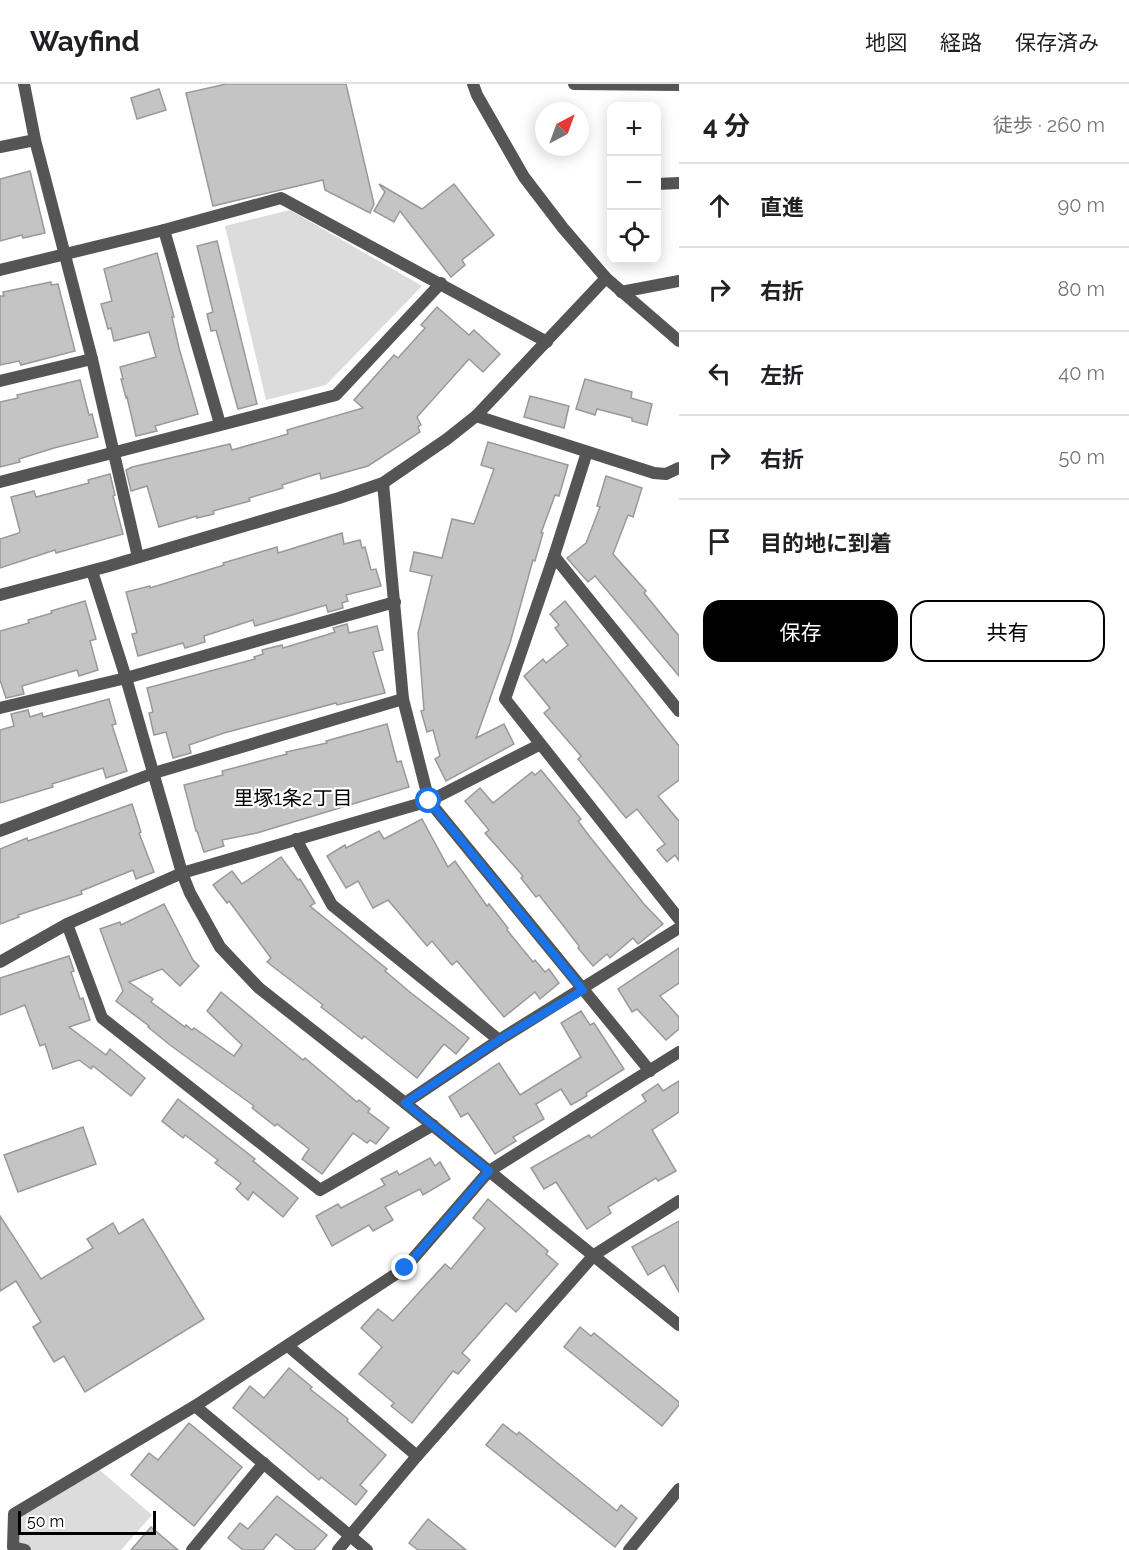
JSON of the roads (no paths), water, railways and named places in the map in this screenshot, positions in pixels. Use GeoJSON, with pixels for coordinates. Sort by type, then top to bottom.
{"type":"FeatureCollection","features":[{"type":"Feature","properties":{"kind":"street"},"geometry":{"type":"LineString","coordinates":[[24,84],[35,140],[92,359],[138,557]]}},
{"type":"Feature","properties":{"kind":"street"},"geometry":{"type":"LineString","coordinates":[[473,84],[477,96],[524,177],[563,228],[606,278],[679,341]]}},
{"type":"Feature","properties":{"kind":"street"},"geometry":{"type":"LineString","coordinates":[[574,84],[679,85]]}},
{"type":"Feature","properties":{"kind":"street"},"geometry":{"type":"LineString","coordinates":[[0,147],[35,140]]}},
{"type":"Feature","properties":{"kind":"street"},"geometry":{"type":"LineString","coordinates":[[661,184],[679,183]]}},
{"type":"Feature","properties":{"kind":"street"},"geometry":{"type":"LineString","coordinates":[[0,270],[164,230],[281,198],[547,342]]}},
{"type":"Feature","properties":{"kind":"street"},"geometry":{"type":"LineString","coordinates":[[164,230],[220,424]]}},
{"type":"Feature","properties":{"kind":"street"},"geometry":{"type":"LineString","coordinates":[[0,595],[92,571],[383,483],[476,416],[606,278]]}},
{"type":"Feature","properties":{"kind":"street"},"geometry":{"type":"LineString","coordinates":[[621,292],[679,281]]}},
{"type":"Feature","properties":{"kind":"street"},"geometry":{"type":"LineString","coordinates":[[0,482],[336,395],[441,284]]}},
{"type":"Feature","properties":{"kind":"street"},"geometry":{"type":"LineString","coordinates":[[0,381],[92,359]]}},
{"type":"Feature","properties":{"kind":"street"},"geometry":{"type":"LineString","coordinates":[[476,416],[654,473],[666,474],[679,468]]}},
{"type":"Feature","properties":{"kind":"street"},"geometry":{"type":"LineString","coordinates":[[587,452],[505,699],[539,745],[679,919]]}},
{"type":"Feature","properties":{"kind":"street"},"geometry":{"type":"LineString","coordinates":[[383,483],[403,699],[429,801],[650,1071]]}},
{"type":"Feature","properties":{"kind":"street"},"geometry":{"type":"LineString","coordinates":[[554,556],[679,711]]}},
{"type":"Feature","properties":{"kind":"street"},"geometry":{"type":"LineString","coordinates":[[92,571],[126,678],[182,873],[190,893],[220,946],[260,988],[677,1321]]}},
{"type":"Feature","properties":{"kind":"street"},"geometry":{"type":"LineString","coordinates":[[0,708],[126,678],[395,602]]}},
{"type":"Feature","properties":{"kind":"street"},"geometry":{"type":"LineString","coordinates":[[0,831],[154,773],[403,699]]}},
{"type":"Feature","properties":{"kind":"street"},"geometry":{"type":"LineString","coordinates":[[0,962],[67,924],[182,873],[429,801],[539,745]]}},
{"type":"Feature","properties":{"kind":"street"},"geometry":{"type":"LineString","coordinates":[[296,839],[332,905],[499,1040]]}},
{"type":"Feature","properties":{"kind":"street"},"geometry":{"type":"LineString","coordinates":[[67,924],[102,1018],[320,1190],[433,1125]]}},
{"type":"Feature","properties":{"kind":"street"},"geometry":{"type":"LineString","coordinates":[[405,1103],[499,1040],[583,990],[679,928]]}},
{"type":"Feature","properties":{"kind":"street"},"geometry":{"type":"LineString","coordinates":[[25,1550],[13,1547],[14,1514],[195,1406],[405,1268],[489,1171],[679,1052]]}},
{"type":"Feature","properties":{"kind":"street"},"geometry":{"type":"LineString","coordinates":[[338,1550],[417,1456],[594,1255],[679,1202]]}},
{"type":"Feature","properties":{"kind":"street"},"geometry":{"type":"LineString","coordinates":[[288,1347],[417,1456]]}},
{"type":"Feature","properties":{"kind":"street"},"geometry":{"type":"LineString","coordinates":[[195,1406],[367,1550]]}},
{"type":"Feature","properties":{"kind":"street"},"geometry":{"type":"LineString","coordinates":[[192,1550],[264,1463]]}},
{"type":"Feature","properties":{"kind":"street"},"geometry":{"type":"LineString","coordinates":[[629,1550],[679,1489]]}},
{"type":"Feature","properties":{"kind":"district","name":"里塚1条2丁目"},"geometry":{"type":"Point","coordinates":[293,798]}}]}
